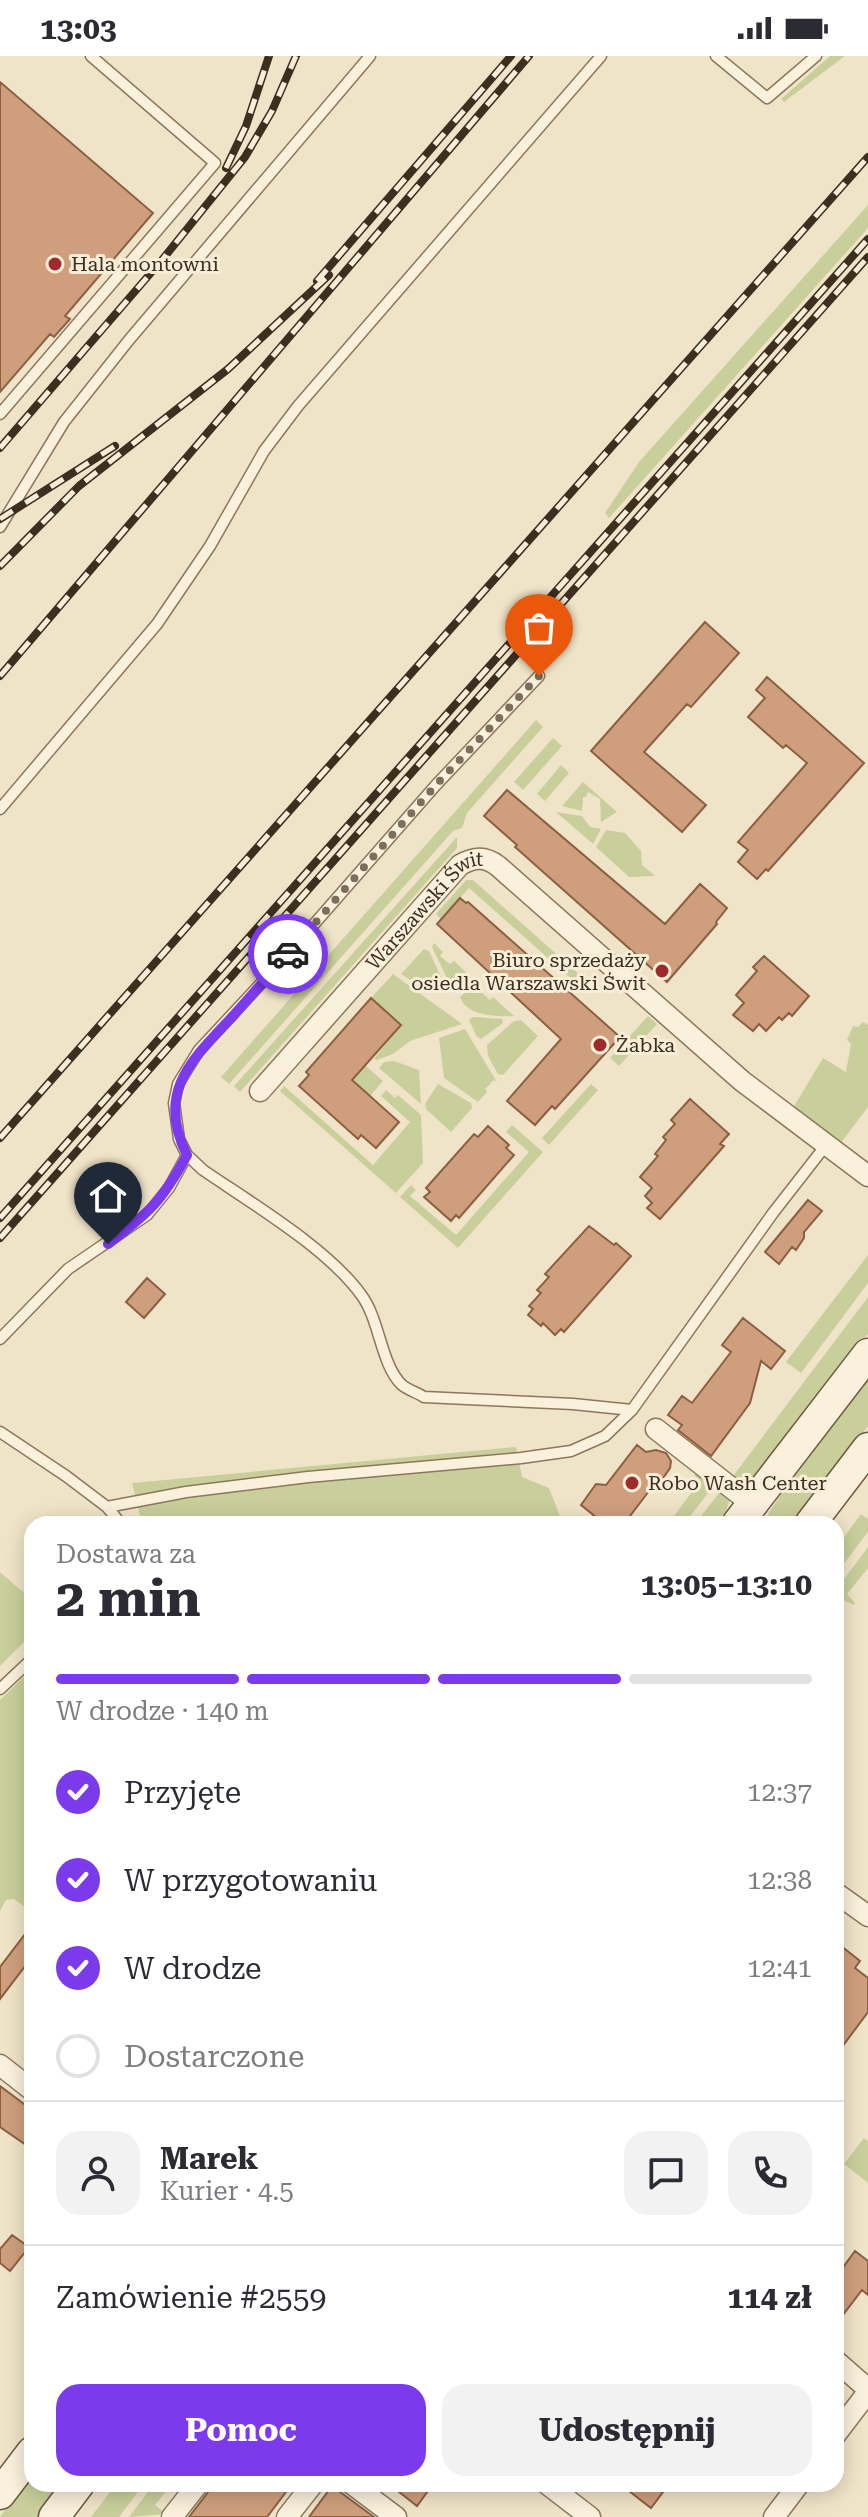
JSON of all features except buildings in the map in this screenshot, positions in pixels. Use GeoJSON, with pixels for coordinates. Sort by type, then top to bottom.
{"type":"FeatureCollection","features":[{"type":"Feature","properties":{"kind":"main road"},"geometry":{"type":"LineString","coordinates":[[745,1514],[868,1354]]}},
{"type":"Feature","properties":{"kind":"main road"},"geometry":{"type":"LineString","coordinates":[[816,1516],[868,1448]]}},
{"type":"Feature","properties":{"kind":"main road"},"geometry":{"type":"LineString","coordinates":[[0,2494],[24,2462]]}},
{"type":"Feature","properties":{"kind":"main road"},"geometry":{"type":"LineString","coordinates":[[54,2517],[73,2492]]}},
{"type":"Feature","properties":{"kind":"street","name":"Warszawski Świt"},"geometry":{"type":"LineString","coordinates":[[260,1091],[460,865],[480,858],[491,860],[742,1081],[868,1176]]}},
{"type":"Feature","properties":{"kind":"street"},"geometry":{"type":"LineString","coordinates":[[656,1429],[745,1514]]}},
{"type":"Feature","properties":{"kind":"street"},"geometry":{"type":"LineString","coordinates":[[844,1899],[868,1916]]}},
{"type":"Feature","properties":{"kind":"street"},"geometry":{"type":"LineString","coordinates":[[0,2065],[24,2084]]}},
{"type":"Feature","properties":{"kind":"street"},"geometry":{"type":"LineString","coordinates":[[844,2368],[868,2390],[844,2423]]}},
{"type":"Feature","properties":{"kind":"street"},"geometry":{"type":"LineString","coordinates":[[172,2517],[192,2492]]}},
{"type":"Feature","properties":{"kind":"street"},"geometry":{"type":"LineString","coordinates":[[287,2517],[307,2492]]}},
{"type":"Feature","properties":{"kind":"street"},"geometry":{"type":"LineString","coordinates":[[363,2492],[396,2517]]}},
{"type":"Feature","properties":{"kind":"street"},"geometry":{"type":"LineString","coordinates":[[557,2492],[590,2517]]}},
{"type":"Feature","properties":{"kind":"street"},"geometry":{"type":"LineString","coordinates":[[774,2517],[793,2492]]}},
{"type":"Feature","properties":{"kind":"lane"},"geometry":{"type":"LineString","coordinates":[[0,414],[215,163],[91,56]]}},
{"type":"Feature","properties":{"kind":"lane"},"geometry":{"type":"LineString","coordinates":[[0,527],[64,422],[129,340],[370,56]]}},
{"type":"Feature","properties":{"kind":"lane"},"geometry":{"type":"LineString","coordinates":[[0,809],[157,624],[210,546],[264,451],[298,406],[601,56]]}},
{"type":"Feature","properties":{"kind":"lane"},"geometry":{"type":"LineString","coordinates":[[716,56],[767,98],[816,56]]}},
{"type":"Feature","properties":{"kind":"lane"},"geometry":{"type":"LineString","coordinates":[[539,676],[436,785],[199,1050],[178,1084],[174,1103],[179,1139],[187,1155],[203,1170],[324,1256],[362,1296],[377,1325],[387,1359],[402,1385],[424,1397],[632,1410]]}},
{"type":"Feature","properties":{"kind":"lane"},"geometry":{"type":"LineString","coordinates":[[107,1507],[186,1492],[308,1477],[571,1451],[605,1436],[632,1410],[773,1213],[826,1145]]}},
{"type":"Feature","properties":{"kind":"lane"},"geometry":{"type":"LineString","coordinates":[[0,1339],[68,1269],[147,1215],[169,1188],[187,1155]]}},
{"type":"Feature","properties":{"kind":"lane"},"geometry":{"type":"LineString","coordinates":[[0,1432],[66,1476],[114,1516]]}},
{"type":"Feature","properties":{"kind":"lane"},"geometry":{"type":"LineString","coordinates":[[0,1689],[24,1666]]}},
{"type":"Feature","properties":{"kind":"green space"},"geometry":{"type":"Polygon","coordinates":[[[830,56],[845,56],[784,102],[781,99],[830,56]]]}},
{"type":"Feature","properties":{"kind":"green space"},"geometry":{"type":"Polygon","coordinates":[[[868,205],[868,228],[609,518],[605,513],[639,462],[868,205]]]}},
{"type":"Feature","properties":{"kind":"green space"},"geometry":{"type":"Polygon","coordinates":[[[536,720],[543,727],[467,813],[462,828],[453,831],[229,1084],[221,1077],[536,720]]]}},
{"type":"Feature","properties":{"kind":"green space"},"geometry":{"type":"Polygon","coordinates":[[[553,738],[562,746],[523,790],[514,782],[553,738]]]}},
{"type":"Feature","properties":{"kind":"green space"},"geometry":{"type":"Polygon","coordinates":[[[561,765],[569,773],[545,801],[537,794],[561,765]]]}},
{"type":"Feature","properties":{"kind":"green space"},"geometry":{"type":"Polygon","coordinates":[[[583,782],[617,812],[601,822],[600,799],[588,792],[583,797],[582,811],[562,806],[583,782]]]}},
{"type":"Feature","properties":{"kind":"green space"},"geometry":{"type":"Polygon","coordinates":[[[556,812],[582,816],[590,827],[601,829],[593,844],[556,812]]]}},
{"type":"Feature","properties":{"kind":"green space"},"geometry":{"type":"Polygon","coordinates":[[[606,830],[625,833],[641,851],[642,865],[655,876],[629,877],[596,847],[606,830]]]}},
{"type":"Feature","properties":{"kind":"green space"},"geometry":{"type":"Polygon","coordinates":[[[457,837],[457,848],[240,1092],[234,1086],[457,837]]]}},
{"type":"Feature","properties":{"kind":"green space"},"geometry":{"type":"Polygon","coordinates":[[[466,880],[473,880],[590,984],[584,990],[469,888],[441,919],[436,914],[466,880]]]}},
{"type":"Feature","properties":{"kind":"green space"},"geometry":{"type":"Polygon","coordinates":[[[434,943],[443,952],[440,956],[450,964],[454,961],[472,978],[467,985],[457,989],[451,987],[432,947],[434,943]]]}},
{"type":"Feature","properties":{"kind":"green space"},"geometry":{"type":"Polygon","coordinates":[[[424,949],[429,951],[441,977],[436,983],[412,981],[401,974],[424,949]]]}},
{"type":"Feature","properties":{"kind":"green space"},"geometry":{"type":"Polygon","coordinates":[[[393,974],[462,1024],[410,1041],[393,1054],[377,1060],[374,1059],[401,1025],[371,998],[393,974]]]}},
{"type":"Feature","properties":{"kind":"green space"},"geometry":{"type":"Polygon","coordinates":[[[477,982],[483,987],[480,991],[490,1000],[493,997],[514,1016],[475,1012],[463,1003],[460,997],[477,982]]]}},
{"type":"Feature","properties":{"kind":"green space"},"geometry":{"type":"Polygon","coordinates":[[[648,1016],[657,1024],[619,1066],[610,1058],[648,1016]]]}},
{"type":"Feature","properties":{"kind":"green space"},"geometry":{"type":"Polygon","coordinates":[[[473,1017],[502,1019],[503,1023],[481,1039],[469,1020],[473,1017]]]}},
{"type":"Feature","properties":{"kind":"green space"},"geometry":{"type":"Polygon","coordinates":[[[521,1020],[538,1036],[503,1075],[498,1074],[488,1056],[487,1045],[514,1021],[521,1020]]]}},
{"type":"Feature","properties":{"kind":"green space"},"geometry":{"type":"Polygon","coordinates":[[[863,1022],[868,1025],[868,1107],[840,1144],[793,1108],[823,1058],[846,1072],[851,1044],[847,1040],[853,1026],[858,1027],[863,1022]]]}},
{"type":"Feature","properties":{"kind":"green space"},"geometry":{"type":"Polygon","coordinates":[[[465,1029],[497,1082],[494,1080],[485,1089],[487,1092],[478,1102],[444,1078],[439,1038],[465,1029]]]}},
{"type":"Feature","properties":{"kind":"green space"},"geometry":{"type":"Polygon","coordinates":[[[394,1061],[419,1070],[421,1104],[379,1068],[384,1062],[394,1061]]]}},
{"type":"Feature","properties":{"kind":"green space"},"geometry":{"type":"Polygon","coordinates":[[[365,1065],[383,1081],[370,1096],[365,1092],[362,1095],[349,1084],[365,1065]]]}},
{"type":"Feature","properties":{"kind":"green space"},"geometry":{"type":"Polygon","coordinates":[[[438,1084],[471,1103],[472,1108],[451,1132],[426,1109],[425,1104],[438,1084]]]}},
{"type":"Feature","properties":{"kind":"green space"},"geometry":{"type":"Polygon","coordinates":[[[591,1084],[598,1090],[549,1145],[542,1138],[591,1084]]]}},
{"type":"Feature","properties":{"kind":"green space"},"geometry":{"type":"Polygon","coordinates":[[[284,1086],[373,1165],[410,1122],[381,1096],[386,1090],[395,1098],[398,1095],[421,1115],[423,1163],[396,1193],[280,1091],[284,1086]]]}},
{"type":"Feature","properties":{"kind":"green space"},"geometry":{"type":"Polygon","coordinates":[[[512,1125],[543,1152],[458,1248],[400,1197],[411,1185],[416,1190],[410,1196],[456,1235],[529,1152],[506,1132],[512,1125]]]}},
{"type":"Feature","properties":{"kind":"green space"},"geometry":{"type":"Polygon","coordinates":[[[868,1255],[868,1283],[801,1373],[786,1362],[868,1255]]]}},
{"type":"Feature","properties":{"kind":"green space"},"geometry":{"type":"Polygon","coordinates":[[[868,1297],[868,1334],[753,1482],[745,1485],[733,1476],[868,1297]]]}},
{"type":"Feature","properties":{"kind":"green space"},"geometry":{"type":"Polygon","coordinates":[[[868,1374],[868,1426],[800,1516],[767,1516],[802,1461],[868,1374]]]}},
{"type":"Feature","properties":{"kind":"green space"},"geometry":{"type":"Polygon","coordinates":[[[516,1447],[522,1477],[549,1488],[560,1516],[140,1516],[132,1483],[516,1447]]]}},
{"type":"Feature","properties":{"kind":"green space"},"geometry":{"type":"Polygon","coordinates":[[[697,1473],[716,1483],[690,1516],[674,1516],[700,1481],[694,1475],[697,1473]]]}},
{"type":"Feature","properties":{"kind":"green space"},"geometry":{"type":"Polygon","coordinates":[[[722,1489],[730,1499],[726,1511],[721,1516],[701,1516],[722,1489]]]}},
{"type":"Feature","properties":{"kind":"green space"},"geometry":{"type":"Polygon","coordinates":[[[861,1514],[868,1519],[868,1532],[844,1564],[844,1537],[861,1514]]]}},
{"type":"Feature","properties":{"kind":"green space"},"geometry":{"type":"Polygon","coordinates":[[[868,1547],[868,1568],[847,1594],[854,1605],[844,1600],[844,1579],[868,1547]]]}},
{"type":"Feature","properties":{"kind":"green space"},"geometry":{"type":"Polygon","coordinates":[[[0,1572],[24,1593],[24,1642],[0,1666],[0,1572]]]}},
{"type":"Feature","properties":{"kind":"green space"},"geometry":{"type":"Polygon","coordinates":[[[24,1677],[24,1906],[14,1899],[6,1900],[0,1911],[0,1700],[24,1677]]]}},
{"type":"Feature","properties":{"kind":"green space"},"geometry":{"type":"Polygon","coordinates":[[[864,2138],[868,2141],[868,2183],[844,2164],[864,2138]]]}},
{"type":"Feature","properties":{"kind":"green space"},"geometry":{"type":"Polygon","coordinates":[[[24,2483],[24,2492],[58,2492],[39,2517],[0,2517],[24,2483]]]}},
{"type":"Feature","properties":{"kind":"green space"},"geometry":{"type":"Polygon","coordinates":[[[110,2492],[138,2492],[119,2517],[91,2517],[110,2492]]]}},
{"type":"Feature","properties":{"kind":"green space"},"geometry":{"type":"Polygon","coordinates":[[[148,2492],[166,2492],[155,2505],[166,2514],[129,2517],[148,2492]]]}},
{"type":"Feature","properties":{"kind":"railway"},"geometry":{"type":"LineString","coordinates":[[226,168],[246,126],[269,56]]}},
{"type":"Feature","properties":{"kind":"railway"},"geometry":{"type":"LineString","coordinates":[[0,448],[162,260],[245,157],[272,111],[296,56]]}},
{"type":"Feature","properties":{"kind":"railway"},"geometry":{"type":"LineString","coordinates":[[317,281],[511,56]]}},
{"type":"Feature","properties":{"kind":"railway"},"geometry":{"type":"LineString","coordinates":[[0,676],[529,56]]}},
{"type":"Feature","properties":{"kind":"railway"},"geometry":{"type":"LineString","coordinates":[[0,1138],[868,157]]}},
{"type":"Feature","properties":{"kind":"railway"},"geometry":{"type":"LineString","coordinates":[[0,1218],[868,239]]}},
{"type":"Feature","properties":{"kind":"railway"},"geometry":{"type":"LineString","coordinates":[[0,1238],[868,257]]}},
{"type":"Feature","properties":{"kind":"railway"},"geometry":{"type":"LineString","coordinates":[[0,566],[79,486],[228,369],[329,275]]}},
{"type":"Feature","properties":{"kind":"railway"},"geometry":{"type":"LineString","coordinates":[[0,519],[115,446]]}},
{"type":"Feature","properties":{"kind":"way so far"},"geometry":{"type":"LineString","coordinates":[[288,954],[436,785],[539,676]]}},
{"type":"Feature","properties":{"kind":"place","name":"Hala montowni"},"geometry":{"type":"Point","coordinates":[55,264]}},
{"type":"Feature","properties":{"kind":"place","name":"Biuro sprzedaży osiedla Warszawski Świt"},"geometry":{"type":"Point","coordinates":[662,971]}},
{"type":"Feature","properties":{"kind":"place","name":"Żabka"},"geometry":{"type":"Point","coordinates":[600,1045]}},
{"type":"Feature","properties":{"kind":"place","name":"Robo Wash Center"},"geometry":{"type":"Point","coordinates":[632,1483]}},
{"type":"Feature","properties":{"kind":"route"},"geometry":{"type":"LineString","coordinates":[[108,1244],[147,1215],[169,1188],[187,1155],[179,1139],[174,1103],[178,1084],[199,1050],[288,954]]}}]}
